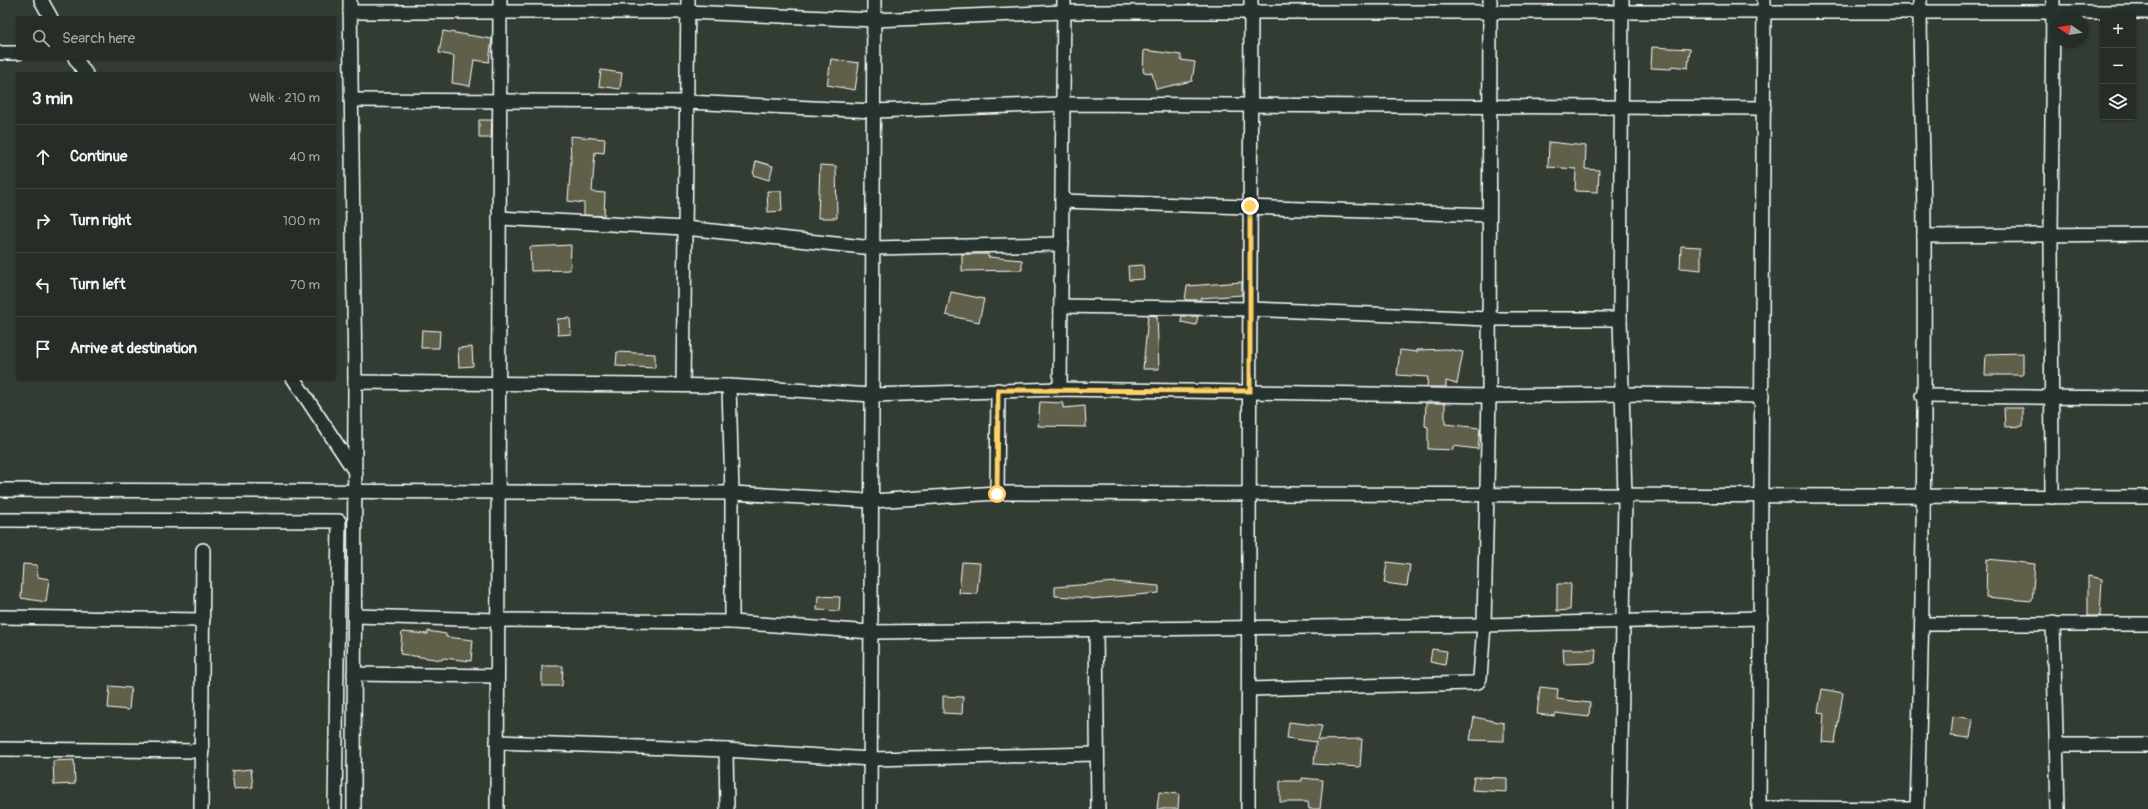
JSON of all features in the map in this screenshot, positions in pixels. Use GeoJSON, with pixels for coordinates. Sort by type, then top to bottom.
{"type":"FeatureCollection","features":[{"type":"Feature","properties":{"kind":"street"},"geometry":{"type":"LineString","coordinates":[[41,0],[50,16]]}},
{"type":"Feature","properties":{"kind":"street"},"geometry":{"type":"LineString","coordinates":[[870,809],[874,0]]}},
{"type":"Feature","properties":{"kind":"street"},"geometry":{"type":"LineString","coordinates":[[354,809],[356,473],[350,6],[688,6],[874,20],[1064,6],[2053,6],[2148,12]]}},
{"type":"Feature","properties":{"kind":"street"},"geometry":{"type":"LineString","coordinates":[[497,809],[500,6]]}},
{"type":"Feature","properties":{"kind":"street"},"geometry":{"type":"LineString","coordinates":[[683,385],[688,6]]}},
{"type":"Feature","properties":{"kind":"street"},"geometry":{"type":"LineString","coordinates":[[1060,389],[1064,6]]}},
{"type":"Feature","properties":{"kind":"street"},"geometry":{"type":"LineString","coordinates":[[1248,809],[1251,6]]}},
{"type":"Feature","properties":{"kind":"street"},"geometry":{"type":"LineString","coordinates":[[1249,689],[1475,683],[1480,678],[1484,625],[1488,495],[1490,6]]}},
{"type":"Feature","properties":{"kind":"street"},"geometry":{"type":"LineString","coordinates":[[1620,809],[1625,496],[1620,319],[1622,6]]}},
{"type":"Feature","properties":{"kind":"street"},"geometry":{"type":"LineString","coordinates":[[1764,6],[1759,808],[1915,809],[1922,624],[1924,497],[1922,396],[1924,236],[1920,6]]}},
{"type":"Feature","properties":{"kind":"street"},"geometry":{"type":"LineString","coordinates":[[2052,497],[2053,397],[2051,235],[2053,6]]}},
{"type":"Feature","properties":{"kind":"street"},"geometry":{"type":"LineString","coordinates":[[0,53],[16,53]]}},
{"type":"Feature","properties":{"kind":"street"},"geometry":{"type":"LineString","coordinates":[[76,60],[85,72]]}},
{"type":"Feature","properties":{"kind":"street"},"geometry":{"type":"LineString","coordinates":[[351,100],[687,102],[874,111],[1063,104],[1764,108]]}},
{"type":"Feature","properties":{"kind":"street"},"geometry":{"type":"LineString","coordinates":[[1062,201],[1489,215]]}},
{"type":"Feature","properties":{"kind":"street"},"geometry":{"type":"LineString","coordinates":[[499,218],[685,228],[873,248],[1062,244]]}},
{"type":"Feature","properties":{"kind":"street"},"geometry":{"type":"LineString","coordinates":[[1924,236],[2148,234]]}},
{"type":"Feature","properties":{"kind":"street"},"geometry":{"type":"LineString","coordinates":[[1061,306],[1250,309],[1489,319],[1620,319]]}},
{"type":"Feature","properties":{"kind":"street"},"geometry":{"type":"LineString","coordinates":[[294,380],[356,473]]}},
{"type":"Feature","properties":{"kind":"street"},"geometry":{"type":"LineString","coordinates":[[355,382],[729,386],[872,395],[1060,389],[1489,396],[1623,394],[1762,396]]}},
{"type":"Feature","properties":{"kind":"street"},"geometry":{"type":"LineString","coordinates":[[729,386],[732,493],[732,622]]}},
{"type":"Feature","properties":{"kind":"street"},"geometry":{"type":"LineString","coordinates":[[997,494],[998,390]]}},
{"type":"Feature","properties":{"kind":"street"},"geometry":{"type":"LineString","coordinates":[[1922,396],[2148,398]]}},
{"type":"Feature","properties":{"kind":"street"},"geometry":{"type":"LineString","coordinates":[[0,490],[732,493],[872,501],[997,494],[2148,497]]}},
{"type":"Feature","properties":{"kind":"street"},"geometry":{"type":"LineString","coordinates":[[0,520],[339,521],[335,809]]}},
{"type":"Feature","properties":{"kind":"street"},"geometry":{"type":"LineString","coordinates":[[201,809],[203,550]]}},
{"type":"Feature","properties":{"kind":"street"},"geometry":{"type":"LineString","coordinates":[[355,616],[497,620],[732,622],[871,632],[1484,625],[1761,618]]}},
{"type":"Feature","properties":{"kind":"street"},"geometry":{"type":"LineString","coordinates":[[0,617],[202,620]]}},
{"type":"Feature","properties":{"kind":"street"},"geometry":{"type":"LineString","coordinates":[[2053,623],[2058,809]]}},
{"type":"Feature","properties":{"kind":"street"},"geometry":{"type":"LineString","coordinates":[[1922,624],[2148,624]]}},
{"type":"Feature","properties":{"kind":"street"},"geometry":{"type":"LineString","coordinates":[[1096,629],[1096,754],[1098,809]]}},
{"type":"Feature","properties":{"kind":"street"},"geometry":{"type":"LineString","coordinates":[[354,674],[497,676]]}},
{"type":"Feature","properties":{"kind":"street"},"geometry":{"type":"LineString","coordinates":[[497,742],[726,750],[870,759],[1096,754]]}},
{"type":"Feature","properties":{"kind":"street"},"geometry":{"type":"LineString","coordinates":[[2057,745],[2148,745]]}},
{"type":"Feature","properties":{"kind":"street"},"geometry":{"type":"LineString","coordinates":[[0,749],[202,751]]}},
{"type":"Feature","properties":{"kind":"street"},"geometry":{"type":"LineString","coordinates":[[726,750],[727,809]]}},
{"type":"Feature","properties":{"kind":"building"},"geometry":{"type":"Polygon","coordinates":[[[443,31],[492,39],[489,62],[474,60],[470,86],[452,83],[454,56],[439,53],[443,31]]]}},
{"type":"Feature","properties":{"kind":"building"},"geometry":{"type":"Polygon","coordinates":[[[1652,47],[1690,49],[1688,68],[1672,66],[1671,69],[1651,68],[1652,47]]]}},
{"type":"Feature","properties":{"kind":"building"},"geometry":{"type":"Polygon","coordinates":[[[1144,50],[1181,55],[1181,60],[1195,62],[1192,81],[1156,89],[1152,73],[1143,72],[1144,50]]]}},
{"type":"Feature","properties":{"kind":"building"},"geometry":{"type":"Polygon","coordinates":[[[831,59],[859,63],[855,90],[827,85],[831,59]]]}},
{"type":"Feature","properties":{"kind":"building"},"geometry":{"type":"Polygon","coordinates":[[[601,70],[622,73],[620,89],[599,86],[601,70]]]}},
{"type":"Feature","properties":{"kind":"building"},"geometry":{"type":"Polygon","coordinates":[[[479,120],[492,120],[491,138],[479,138],[479,120]]]}},
{"type":"Feature","properties":{"kind":"building"},"geometry":{"type":"Polygon","coordinates":[[[570,136],[605,139],[604,153],[595,152],[592,192],[605,193],[604,216],[584,215],[584,203],[568,201],[571,161],[570,136]]]}},
{"type":"Feature","properties":{"kind":"building"},"geometry":{"type":"Polygon","coordinates":[[[1549,142],[1586,146],[1585,169],[1599,170],[1598,192],[1575,191],[1576,169],[1548,167],[1549,142]]]}},
{"type":"Feature","properties":{"kind":"building"},"geometry":{"type":"Polygon","coordinates":[[[756,161],[773,166],[769,180],[753,175],[756,161]]]}},
{"type":"Feature","properties":{"kind":"building"},"geometry":{"type":"Polygon","coordinates":[[[820,165],[836,166],[837,218],[818,218],[820,165]]]}},
{"type":"Feature","properties":{"kind":"building"},"geometry":{"type":"Polygon","coordinates":[[[767,191],[781,191],[782,211],[768,212],[767,191]]]}},
{"type":"Feature","properties":{"kind":"building"},"geometry":{"type":"Polygon","coordinates":[[[571,245],[570,270],[531,271],[530,247],[571,245]]]}},
{"type":"Feature","properties":{"kind":"building"},"geometry":{"type":"Polygon","coordinates":[[[1681,246],[1701,247],[1701,270],[1680,268],[1681,246]]]}},
{"type":"Feature","properties":{"kind":"building"},"geometry":{"type":"Polygon","coordinates":[[[962,254],[988,254],[988,257],[1022,260],[1022,270],[962,271],[962,254]]]}},
{"type":"Feature","properties":{"kind":"building"},"geometry":{"type":"Polygon","coordinates":[[[1143,265],[1144,279],[1129,280],[1128,266],[1143,265]]]}},
{"type":"Feature","properties":{"kind":"building"},"geometry":{"type":"Polygon","coordinates":[[[1242,282],[1242,295],[1201,298],[1200,300],[1185,300],[1187,286],[1242,282]]]}},
{"type":"Feature","properties":{"kind":"building"},"geometry":{"type":"Polygon","coordinates":[[[951,292],[984,299],[979,322],[946,315],[951,292]]]}},
{"type":"Feature","properties":{"kind":"building"},"geometry":{"type":"Polygon","coordinates":[[[1148,315],[1157,316],[1159,369],[1143,369],[1148,315]]]}},
{"type":"Feature","properties":{"kind":"building"},"geometry":{"type":"Polygon","coordinates":[[[1182,316],[1198,316],[1196,325],[1181,322],[1182,316]]]}},
{"type":"Feature","properties":{"kind":"building"},"geometry":{"type":"Polygon","coordinates":[[[570,318],[571,334],[558,335],[557,319],[570,318]]]}},
{"type":"Feature","properties":{"kind":"building"},"geometry":{"type":"Polygon","coordinates":[[[422,330],[440,331],[439,348],[421,348],[422,330]]]}},
{"type":"Feature","properties":{"kind":"building"},"geometry":{"type":"Polygon","coordinates":[[[472,347],[473,366],[459,367],[458,348],[472,347]]]}},
{"type":"Feature","properties":{"kind":"building"},"geometry":{"type":"Polygon","coordinates":[[[1447,349],[1463,352],[1457,384],[1446,381],[1446,387],[1427,387],[1428,377],[1397,375],[1400,350],[1417,352],[1417,350],[1447,349]]]}},
{"type":"Feature","properties":{"kind":"building"},"geometry":{"type":"Polygon","coordinates":[[[617,352],[655,354],[655,368],[616,366],[617,352]]]}},
{"type":"Feature","properties":{"kind":"building"},"geometry":{"type":"Polygon","coordinates":[[[2023,353],[2023,375],[1985,375],[1986,354],[2023,353]]]}},
{"type":"Feature","properties":{"kind":"building"},"geometry":{"type":"Polygon","coordinates":[[[1040,402],[1063,403],[1063,408],[1085,406],[1086,427],[1038,426],[1040,402]]]}},
{"type":"Feature","properties":{"kind":"building"},"geometry":{"type":"Polygon","coordinates":[[[1426,403],[1445,403],[1445,424],[1480,428],[1478,449],[1453,446],[1453,450],[1428,449],[1428,427],[1425,426],[1426,403]]]}},
{"type":"Feature","properties":{"kind":"building"},"geometry":{"type":"Polygon","coordinates":[[[2004,408],[2023,408],[2023,426],[2005,427],[2004,408]]]}},
{"type":"Feature","properties":{"kind":"building"},"geometry":{"type":"Polygon","coordinates":[[[1987,559],[2035,564],[2032,601],[1986,597],[1987,559]]]}},
{"type":"Feature","properties":{"kind":"building"},"geometry":{"type":"Polygon","coordinates":[[[962,562],[980,563],[977,594],[959,593],[962,562]]]}},
{"type":"Feature","properties":{"kind":"building"},"geometry":{"type":"Polygon","coordinates":[[[1387,562],[1410,565],[1407,586],[1384,583],[1387,562]]]}},
{"type":"Feature","properties":{"kind":"building"},"geometry":{"type":"Polygon","coordinates":[[[23,564],[37,565],[38,577],[49,579],[46,602],[21,598],[23,564]]]}},
{"type":"Feature","properties":{"kind":"building"},"geometry":{"type":"Polygon","coordinates":[[[2088,576],[2102,579],[2100,616],[2088,616],[2088,576]]]}},
{"type":"Feature","properties":{"kind":"building"},"geometry":{"type":"Polygon","coordinates":[[[1115,582],[1159,586],[1159,593],[1091,599],[1055,596],[1055,587],[1115,582]]]}},
{"type":"Feature","properties":{"kind":"building"},"geometry":{"type":"Polygon","coordinates":[[[1557,584],[1571,584],[1570,610],[1557,611],[1557,584]]]}},
{"type":"Feature","properties":{"kind":"building"},"geometry":{"type":"Polygon","coordinates":[[[818,596],[840,597],[839,611],[817,610],[818,596]]]}},
{"type":"Feature","properties":{"kind":"building"},"geometry":{"type":"Polygon","coordinates":[[[428,631],[446,634],[446,637],[473,640],[471,661],[443,658],[442,660],[400,654],[402,632],[428,634],[428,631]]]}},
{"type":"Feature","properties":{"kind":"building"},"geometry":{"type":"Polygon","coordinates":[[[1432,649],[1447,651],[1445,665],[1430,662],[1432,649]]]}},
{"type":"Feature","properties":{"kind":"building"},"geometry":{"type":"Polygon","coordinates":[[[1563,649],[1596,649],[1595,663],[1564,664],[1563,649]]]}},
{"type":"Feature","properties":{"kind":"building"},"geometry":{"type":"Polygon","coordinates":[[[542,666],[563,666],[562,686],[542,686],[542,666]]]}},
{"type":"Feature","properties":{"kind":"building"},"geometry":{"type":"Polygon","coordinates":[[[110,686],[131,688],[129,710],[108,708],[110,686]]]}},
{"type":"Feature","properties":{"kind":"building"},"geometry":{"type":"Polygon","coordinates":[[[1540,687],[1558,689],[1557,699],[1590,703],[1589,717],[1555,713],[1555,716],[1537,714],[1540,687]]]}},
{"type":"Feature","properties":{"kind":"building"},"geometry":{"type":"Polygon","coordinates":[[[1822,689],[1843,693],[1835,743],[1822,742],[1824,713],[1818,712],[1822,689]]]}},
{"type":"Feature","properties":{"kind":"building"},"geometry":{"type":"Polygon","coordinates":[[[943,696],[963,697],[962,714],[943,713],[943,696]]]}},
{"type":"Feature","properties":{"kind":"building"},"geometry":{"type":"Polygon","coordinates":[[[1953,716],[1973,719],[1970,738],[1951,736],[1953,716]]]}},
{"type":"Feature","properties":{"kind":"building"},"geometry":{"type":"Polygon","coordinates":[[[1474,717],[1504,723],[1504,741],[1470,740],[1474,717]]]}},
{"type":"Feature","properties":{"kind":"building"},"geometry":{"type":"Polygon","coordinates":[[[1289,722],[1322,726],[1318,740],[1362,739],[1360,767],[1314,764],[1316,742],[1287,738],[1289,722]]]}},
{"type":"Feature","properties":{"kind":"building"},"geometry":{"type":"Polygon","coordinates":[[[74,760],[75,784],[54,785],[53,761],[74,760]]]}},
{"type":"Feature","properties":{"kind":"building"},"geometry":{"type":"Polygon","coordinates":[[[251,769],[253,787],[234,789],[232,771],[251,769]]]}},
{"type":"Feature","properties":{"kind":"building"},"geometry":{"type":"Polygon","coordinates":[[[1474,777],[1507,778],[1507,792],[1472,790],[1474,777]]]}},
{"type":"Feature","properties":{"kind":"building"},"geometry":{"type":"Polygon","coordinates":[[[1302,778],[1323,780],[1320,809],[1309,809],[1308,802],[1280,802],[1280,781],[1302,781],[1302,778]]]}},
{"type":"Feature","properties":{"kind":"building"},"geometry":{"type":"Polygon","coordinates":[[[1159,792],[1179,794],[1178,809],[1157,809],[1159,792]]]}},
{"type":"Feature","properties":{"kind":"route"},"geometry":{"type":"LineString","coordinates":[[997,494],[998,390],[1060,389],[1250,391],[1250,206]]}}]}
